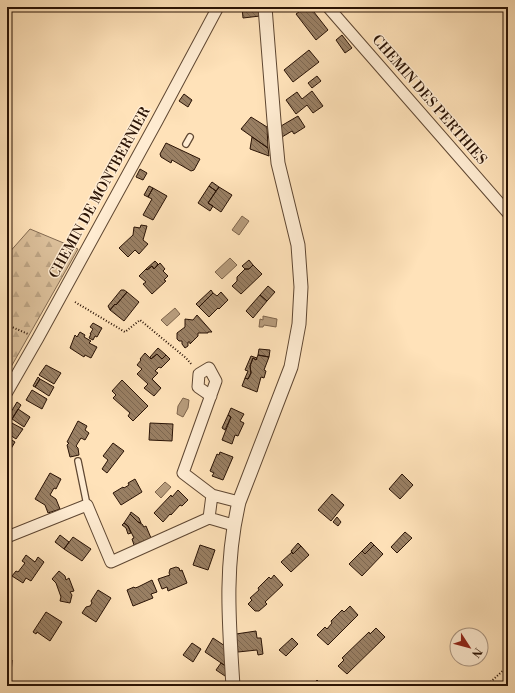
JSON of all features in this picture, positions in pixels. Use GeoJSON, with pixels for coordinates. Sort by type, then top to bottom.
{"type":"FeatureCollection","features":[{"type":"Feature","properties":{"kind":"street","name":"CHEMIN DE MONTBERNIER"},"geometry":{"type":"LineString","coordinates":[[7,392],[158,120],[218,7]]}},
{"type":"Feature","properties":{"kind":"street"},"geometry":{"type":"LineString","coordinates":[[233,686],[228,608],[229,560],[233,525],[239,502],[291,367],[299,324],[300,287],[298,245],[278,163],[265,7]]}},
{"type":"Feature","properties":{"kind":"street","name":"CHEMIN DES PERTHIES"},"geometry":{"type":"LineString","coordinates":[[328,7],[508,213]]}},
{"type":"Feature","properties":{"kind":"street"},"geometry":{"type":"LineString","coordinates":[[210,396],[198,387],[199,374],[209,368],[216,381],[183,473],[212,495],[239,502]]}},
{"type":"Feature","properties":{"kind":"street"},"geometry":{"type":"LineString","coordinates":[[210,518],[212,495]]}},
{"type":"Feature","properties":{"kind":"street"},"geometry":{"type":"LineString","coordinates":[[7,537],[87,506],[111,562],[210,518],[233,525]]}},
{"type":"Feature","properties":{"kind":"lane"},"geometry":{"type":"LineString","coordinates":[[186,144],[190,137]]}},
{"type":"Feature","properties":{"kind":"lane"},"geometry":{"type":"LineString","coordinates":[[78,461],[87,506]]}},
{"type":"Feature","properties":{"kind":"path"},"geometry":{"type":"LineString","coordinates":[[75,302],[125,332],[140,320],[186,358],[199,374]]}},
{"type":"Feature","properties":{"kind":"path"},"geometry":{"type":"LineString","coordinates":[[7,328],[12,327],[38,338]]}},
{"type":"Feature","properties":{"kind":"path"},"geometry":{"type":"LineString","coordinates":[[486,686],[508,666]]}},
{"type":"Feature","properties":{"kind":"green space"},"geometry":{"type":"Polygon","coordinates":[[[30,229],[78,249],[7,374],[7,255],[30,229]]]}},
{"type":"Feature","properties":{"kind":"shaded area"},"geometry":{"type":"Polygon","coordinates":[[[242,216],[249,221],[239,235],[232,230],[242,216]]]}},
{"type":"Feature","properties":{"kind":"shaded area"},"geometry":{"type":"Polygon","coordinates":[[[230,258],[237,265],[222,279],[215,272],[230,258]]]}},
{"type":"Feature","properties":{"kind":"shaded area"},"geometry":{"type":"Polygon","coordinates":[[[175,308],[180,314],[167,326],[161,320],[175,308]]]}},
{"type":"Feature","properties":{"kind":"shaded area"},"geometry":{"type":"Polygon","coordinates":[[[263,316],[277,319],[276,327],[264,325],[263,327],[259,327],[260,319],[263,320],[263,316]]]}},
{"type":"Feature","properties":{"kind":"shaded area"},"geometry":{"type":"Polygon","coordinates":[[[183,398],[189,400],[188,408],[183,417],[177,414],[178,406],[183,398]]]}},
{"type":"Feature","properties":{"kind":"shaded area"},"geometry":{"type":"Polygon","coordinates":[[[165,482],[171,487],[161,498],[155,492],[165,482]]]}},
{"type":"Feature","properties":{"kind":"building"},"geometry":{"type":"Polygon","coordinates":[[[242,7],[260,7],[260,16],[243,18],[242,7]]]}},
{"type":"Feature","properties":{"kind":"building"},"geometry":{"type":"Polygon","coordinates":[[[306,7],[310,7],[328,30],[316,40],[296,14],[306,7]]]}},
{"type":"Feature","properties":{"kind":"building"},"geometry":{"type":"Polygon","coordinates":[[[342,35],[352,48],[345,53],[336,40],[342,35]]]}},
{"type":"Feature","properties":{"kind":"building"},"geometry":{"type":"Polygon","coordinates":[[[309,50],[319,62],[293,82],[284,70],[309,50]]]}},
{"type":"Feature","properties":{"kind":"building"},"geometry":{"type":"Polygon","coordinates":[[[317,76],[321,81],[312,88],[308,83],[317,76]]]}},
{"type":"Feature","properties":{"kind":"building"},"geometry":{"type":"Polygon","coordinates":[[[312,91],[323,106],[313,113],[307,105],[296,114],[286,100],[297,92],[302,99],[312,91]]]}},
{"type":"Feature","properties":{"kind":"building"},"geometry":{"type":"Polygon","coordinates":[[[184,94],[192,100],[188,107],[179,101],[184,94]]]}},
{"type":"Feature","properties":{"kind":"building"},"geometry":{"type":"Polygon","coordinates":[[[298,116],[305,127],[294,134],[292,131],[282,137],[281,126],[298,116]]]}},
{"type":"Feature","properties":{"kind":"building"},"geometry":{"type":"Polygon","coordinates":[[[251,117],[267,127],[268,148],[241,129],[251,117]]]}},
{"type":"Feature","properties":{"kind":"building"},"geometry":{"type":"Polygon","coordinates":[[[252,137],[268,148],[269,156],[250,149],[252,137]]]}},
{"type":"Feature","properties":{"kind":"building"},"geometry":{"type":"Polygon","coordinates":[[[166,143],[200,159],[194,170],[191,171],[172,160],[171,163],[161,157],[160,154],[166,143]]]}},
{"type":"Feature","properties":{"kind":"building"},"geometry":{"type":"Polygon","coordinates":[[[140,169],[147,173],[143,180],[136,177],[140,169]]]}},
{"type":"Feature","properties":{"kind":"building"},"geometry":{"type":"Polygon","coordinates":[[[212,182],[219,187],[216,191],[209,186],[212,182]]]}},
{"type":"Feature","properties":{"kind":"building"},"geometry":{"type":"Polygon","coordinates":[[[149,186],[153,188],[148,197],[144,195],[149,186]]]}},
{"type":"Feature","properties":{"kind":"building"},"geometry":{"type":"Polygon","coordinates":[[[209,186],[216,191],[208,203],[213,206],[210,211],[198,203],[209,186]]]}},
{"type":"Feature","properties":{"kind":"building"},"geometry":{"type":"Polygon","coordinates":[[[219,187],[232,195],[221,212],[208,203],[219,187]]]}},
{"type":"Feature","properties":{"kind":"building"},"geometry":{"type":"Polygon","coordinates":[[[153,188],[167,196],[153,220],[143,215],[152,199],[148,197],[153,188]]]}},
{"type":"Feature","properties":{"kind":"building"},"geometry":{"type":"Polygon","coordinates":[[[141,225],[147,226],[143,240],[148,244],[139,254],[135,250],[128,257],[119,248],[133,235],[134,227],[140,228],[141,225]]]}},
{"type":"Feature","properties":{"kind":"building"},"geometry":{"type":"Polygon","coordinates":[[[249,260],[253,265],[249,269],[245,269],[242,266],[249,260]]]}},
{"type":"Feature","properties":{"kind":"building"},"geometry":{"type":"Polygon","coordinates":[[[155,261],[158,264],[154,269],[152,266],[147,270],[146,269],[155,261]]]}},
{"type":"Feature","properties":{"kind":"building"},"geometry":{"type":"Polygon","coordinates":[[[160,263],[165,269],[163,271],[168,276],[164,280],[166,281],[152,294],[143,284],[146,282],[139,276],[146,269],[147,270],[152,266],[154,269],[160,263]]]}},
{"type":"Feature","properties":{"kind":"building"},"geometry":{"type":"Polygon","coordinates":[[[253,265],[262,274],[241,294],[232,286],[237,281],[237,277],[245,269],[249,269],[253,265]]]}},
{"type":"Feature","properties":{"kind":"building"},"geometry":{"type":"Polygon","coordinates":[[[268,286],[275,292],[267,301],[260,295],[268,286]]]}},
{"type":"Feature","properties":{"kind":"building"},"geometry":{"type":"Polygon","coordinates":[[[121,290],[127,292],[110,310],[108,306],[121,290]]]}},
{"type":"Feature","properties":{"kind":"building"},"geometry":{"type":"Polygon","coordinates":[[[211,290],[213,293],[199,307],[196,304],[211,290]]]}},
{"type":"Feature","properties":{"kind":"building"},"geometry":{"type":"Polygon","coordinates":[[[127,292],[139,302],[124,321],[110,310],[127,292]]]}},
{"type":"Feature","properties":{"kind":"building"},"geometry":{"type":"Polygon","coordinates":[[[221,292],[228,300],[209,317],[199,307],[213,293],[217,296],[221,292]]]}},
{"type":"Feature","properties":{"kind":"building"},"geometry":{"type":"Polygon","coordinates":[[[260,295],[267,301],[253,318],[246,311],[260,295]]]}},
{"type":"Feature","properties":{"kind":"building"},"geometry":{"type":"Polygon","coordinates":[[[197,315],[212,332],[198,333],[198,336],[190,344],[190,342],[188,342],[188,346],[185,348],[182,341],[177,339],[177,333],[185,327],[185,319],[193,320],[197,315]]]}},
{"type":"Feature","properties":{"kind":"building"},"geometry":{"type":"Polygon","coordinates":[[[93,323],[102,328],[97,337],[95,336],[93,340],[89,338],[93,329],[90,327],[93,323]]]}},
{"type":"Feature","properties":{"kind":"building"},"geometry":{"type":"Polygon","coordinates":[[[80,332],[85,335],[84,337],[91,341],[89,343],[97,347],[91,358],[85,355],[84,357],[70,348],[75,335],[77,337],[80,332]]]}},
{"type":"Feature","properties":{"kind":"building"},"geometry":{"type":"Polygon","coordinates":[[[158,348],[166,355],[162,359],[157,354],[151,359],[150,357],[158,348]]]}},
{"type":"Feature","properties":{"kind":"building"},"geometry":{"type":"Polygon","coordinates":[[[259,349],[270,350],[269,357],[258,355],[259,349]]]}},
{"type":"Feature","properties":{"kind":"building"},"geometry":{"type":"Polygon","coordinates":[[[145,353],[151,359],[157,354],[162,359],[166,355],[170,359],[161,368],[159,367],[155,371],[158,373],[152,379],[161,388],[154,396],[144,388],[148,384],[137,374],[142,369],[137,365],[145,353]]]}},
{"type":"Feature","properties":{"kind":"building"},"geometry":{"type":"Polygon","coordinates":[[[258,355],[269,357],[264,370],[266,371],[264,378],[261,377],[257,392],[242,386],[245,378],[248,379],[251,373],[250,366],[253,358],[256,360],[258,355]]]}},
{"type":"Feature","properties":{"kind":"building"},"geometry":{"type":"Polygon","coordinates":[[[251,356],[257,358],[256,360],[253,358],[250,366],[251,373],[248,379],[245,378],[248,371],[245,370],[251,356]]]}},
{"type":"Feature","properties":{"kind":"building"},"geometry":{"type":"Polygon","coordinates":[[[46,365],[61,373],[54,384],[39,375],[46,365]]]}},
{"type":"Feature","properties":{"kind":"building"},"geometry":{"type":"Polygon","coordinates":[[[38,377],[40,379],[35,387],[33,386],[38,377]]]}},
{"type":"Feature","properties":{"kind":"building"},"geometry":{"type":"Polygon","coordinates":[[[40,379],[54,387],[49,396],[35,387],[40,379]]]}},
{"type":"Feature","properties":{"kind":"building"},"geometry":{"type":"Polygon","coordinates":[[[122,380],[148,406],[133,421],[128,416],[130,413],[113,398],[116,395],[112,391],[122,380]]]}},
{"type":"Feature","properties":{"kind":"building"},"geometry":{"type":"Polygon","coordinates":[[[32,390],[47,399],[42,409],[26,400],[32,390]]]}},
{"type":"Feature","properties":{"kind":"building"},"geometry":{"type":"Polygon","coordinates":[[[17,402],[21,405],[12,419],[8,417],[17,402]]]}},
{"type":"Feature","properties":{"kind":"building"},"geometry":{"type":"Polygon","coordinates":[[[231,408],[244,414],[240,421],[244,423],[238,436],[235,435],[232,444],[222,440],[231,417],[228,415],[231,408]]]}},
{"type":"Feature","properties":{"kind":"building"},"geometry":{"type":"Polygon","coordinates":[[[18,409],[30,417],[24,427],[12,419],[18,409]]]}},
{"type":"Feature","properties":{"kind":"building"},"geometry":{"type":"Polygon","coordinates":[[[228,415],[231,417],[225,430],[222,428],[228,415]]]}},
{"type":"Feature","properties":{"kind":"building"},"geometry":{"type":"Polygon","coordinates":[[[78,421],[87,426],[85,430],[89,433],[85,440],[81,438],[76,446],[78,448],[79,455],[70,457],[67,445],[69,443],[67,442],[78,421]]]}},
{"type":"Feature","properties":{"kind":"building"},"geometry":{"type":"Polygon","coordinates":[[[10,422],[23,429],[16,439],[7,433],[7,427],[10,422]]]}},
{"type":"Feature","properties":{"kind":"building"},"geometry":{"type":"Polygon","coordinates":[[[150,423],[173,424],[172,441],[149,440],[150,423]]]}},
{"type":"Feature","properties":{"kind":"building"},"geometry":{"type":"Polygon","coordinates":[[[7,437],[15,442],[9,452],[7,451],[7,437]]]}},
{"type":"Feature","properties":{"kind":"building"},"geometry":{"type":"Polygon","coordinates":[[[113,443],[124,451],[107,473],[102,469],[108,460],[103,456],[113,443]]]}},
{"type":"Feature","properties":{"kind":"building"},"geometry":{"type":"Polygon","coordinates":[[[220,452],[233,457],[223,480],[212,476],[214,473],[210,471],[217,454],[219,455],[220,452]]]}},
{"type":"Feature","properties":{"kind":"building"},"geometry":{"type":"Polygon","coordinates":[[[50,473],[61,479],[56,489],[54,488],[50,495],[56,499],[60,509],[48,513],[45,505],[35,499],[50,473]]]}},
{"type":"Feature","properties":{"kind":"building"},"geometry":{"type":"Polygon","coordinates":[[[402,474],[413,485],[400,499],[389,489],[402,474]]]}},
{"type":"Feature","properties":{"kind":"building"},"geometry":{"type":"Polygon","coordinates":[[[135,479],[142,492],[121,505],[113,493],[129,485],[128,483],[135,479]]]}},
{"type":"Feature","properties":{"kind":"building"},"geometry":{"type":"Polygon","coordinates":[[[178,490],[188,500],[182,506],[180,505],[163,522],[154,513],[171,495],[172,497],[178,490]]]}},
{"type":"Feature","properties":{"kind":"building"},"geometry":{"type":"Polygon","coordinates":[[[332,494],[344,505],[331,521],[318,510],[332,494]]]}},
{"type":"Feature","properties":{"kind":"building"},"geometry":{"type":"Polygon","coordinates":[[[131,512],[139,518],[141,523],[130,514],[131,512]]]}},
{"type":"Feature","properties":{"kind":"building"},"geometry":{"type":"Polygon","coordinates":[[[130,514],[144,527],[146,526],[151,538],[134,545],[132,539],[134,538],[128,526],[124,523],[130,514]]]}},
{"type":"Feature","properties":{"kind":"building"},"geometry":{"type":"Polygon","coordinates":[[[337,517],[341,522],[338,526],[333,522],[337,517]]]}},
{"type":"Feature","properties":{"kind":"building"},"geometry":{"type":"Polygon","coordinates":[[[124,523],[128,526],[131,533],[128,534],[126,528],[122,525],[124,523]]]}},
{"type":"Feature","properties":{"kind":"building"},"geometry":{"type":"Polygon","coordinates":[[[405,532],[412,538],[397,553],[391,547],[405,532]]]}},
{"type":"Feature","properties":{"kind":"building"},"geometry":{"type":"Polygon","coordinates":[[[60,535],[69,542],[64,549],[55,542],[60,535]]]}},
{"type":"Feature","properties":{"kind":"building"},"geometry":{"type":"Polygon","coordinates":[[[73,537],[91,549],[82,561],[64,549],[73,537]]]}},
{"type":"Feature","properties":{"kind":"building"},"geometry":{"type":"Polygon","coordinates":[[[371,542],[374,545],[365,554],[362,551],[371,542]]]}},
{"type":"Feature","properties":{"kind":"building"},"geometry":{"type":"Polygon","coordinates":[[[298,543],[301,546],[293,554],[291,551],[298,543]]]}},
{"type":"Feature","properties":{"kind":"building"},"geometry":{"type":"Polygon","coordinates":[[[200,545],[215,550],[208,570],[193,565],[200,545]]]}},
{"type":"Feature","properties":{"kind":"building"},"geometry":{"type":"Polygon","coordinates":[[[374,545],[383,554],[362,576],[349,564],[362,551],[365,554],[374,545]]]}},
{"type":"Feature","properties":{"kind":"building"},"geometry":{"type":"Polygon","coordinates":[[[301,546],[309,555],[291,572],[281,562],[292,552],[293,554],[301,546]]]}},
{"type":"Feature","properties":{"kind":"building"},"geometry":{"type":"Polygon","coordinates":[[[26,555],[35,562],[38,557],[44,562],[31,581],[26,578],[23,583],[12,576],[16,571],[18,572],[25,563],[22,561],[26,555]]]}},
{"type":"Feature","properties":{"kind":"building"},"geometry":{"type":"Polygon","coordinates":[[[176,567],[179,568],[180,571],[182,570],[187,583],[168,591],[167,587],[162,589],[158,579],[170,575],[170,569],[176,567]]]}},
{"type":"Feature","properties":{"kind":"building"},"geometry":{"type":"Polygon","coordinates":[[[59,571],[65,576],[66,580],[69,578],[74,591],[70,592],[72,595],[70,603],[60,601],[61,597],[56,583],[52,579],[59,571]]]}},
{"type":"Feature","properties":{"kind":"building"},"geometry":{"type":"Polygon","coordinates":[[[274,575],[283,585],[265,602],[267,604],[259,611],[255,611],[248,604],[252,600],[250,598],[259,590],[258,588],[269,577],[271,579],[274,575]]]}},
{"type":"Feature","properties":{"kind":"building"},"geometry":{"type":"Polygon","coordinates":[[[152,580],[157,592],[151,594],[153,598],[133,606],[127,590],[138,587],[152,580]]]}},
{"type":"Feature","properties":{"kind":"building"},"geometry":{"type":"Polygon","coordinates":[[[98,590],[111,598],[96,622],[82,613],[86,607],[90,606],[92,603],[91,601],[98,590]]]}},
{"type":"Feature","properties":{"kind":"building"},"geometry":{"type":"Polygon","coordinates":[[[350,606],[358,615],[328,645],[317,635],[325,627],[327,629],[332,623],[331,621],[342,610],[344,612],[350,606]]]}},
{"type":"Feature","properties":{"kind":"building"},"geometry":{"type":"Polygon","coordinates":[[[46,612],[62,622],[50,641],[37,632],[36,634],[33,632],[46,612]]]}},
{"type":"Feature","properties":{"kind":"building"},"geometry":{"type":"Polygon","coordinates":[[[376,628],[385,637],[347,674],[338,666],[344,660],[342,658],[369,632],[370,634],[376,628]]]}},
{"type":"Feature","properties":{"kind":"building"},"geometry":{"type":"Polygon","coordinates":[[[256,631],[257,638],[261,638],[263,654],[258,655],[257,650],[238,652],[236,634],[256,631]]]}},
{"type":"Feature","properties":{"kind":"building"},"geometry":{"type":"Polygon","coordinates":[[[213,638],[225,646],[227,667],[205,652],[213,638]]]}},
{"type":"Feature","properties":{"kind":"building"},"geometry":{"type":"Polygon","coordinates":[[[292,638],[298,644],[286,656],[279,650],[292,638]]]}},
{"type":"Feature","properties":{"kind":"building"},"geometry":{"type":"Polygon","coordinates":[[[192,643],[201,649],[193,662],[183,655],[192,643]]]}},
{"type":"Feature","properties":{"kind":"building"},"geometry":{"type":"Polygon","coordinates":[[[7,660],[12,660],[11,675],[7,680],[7,660]]]}},
{"type":"Feature","properties":{"kind":"building"},"geometry":{"type":"Polygon","coordinates":[[[221,663],[227,667],[228,678],[216,670],[221,663]]]}},
{"type":"Feature","properties":{"kind":"building"},"geometry":{"type":"Polygon","coordinates":[[[317,680],[323,686],[313,685],[317,680]]]}}]}
